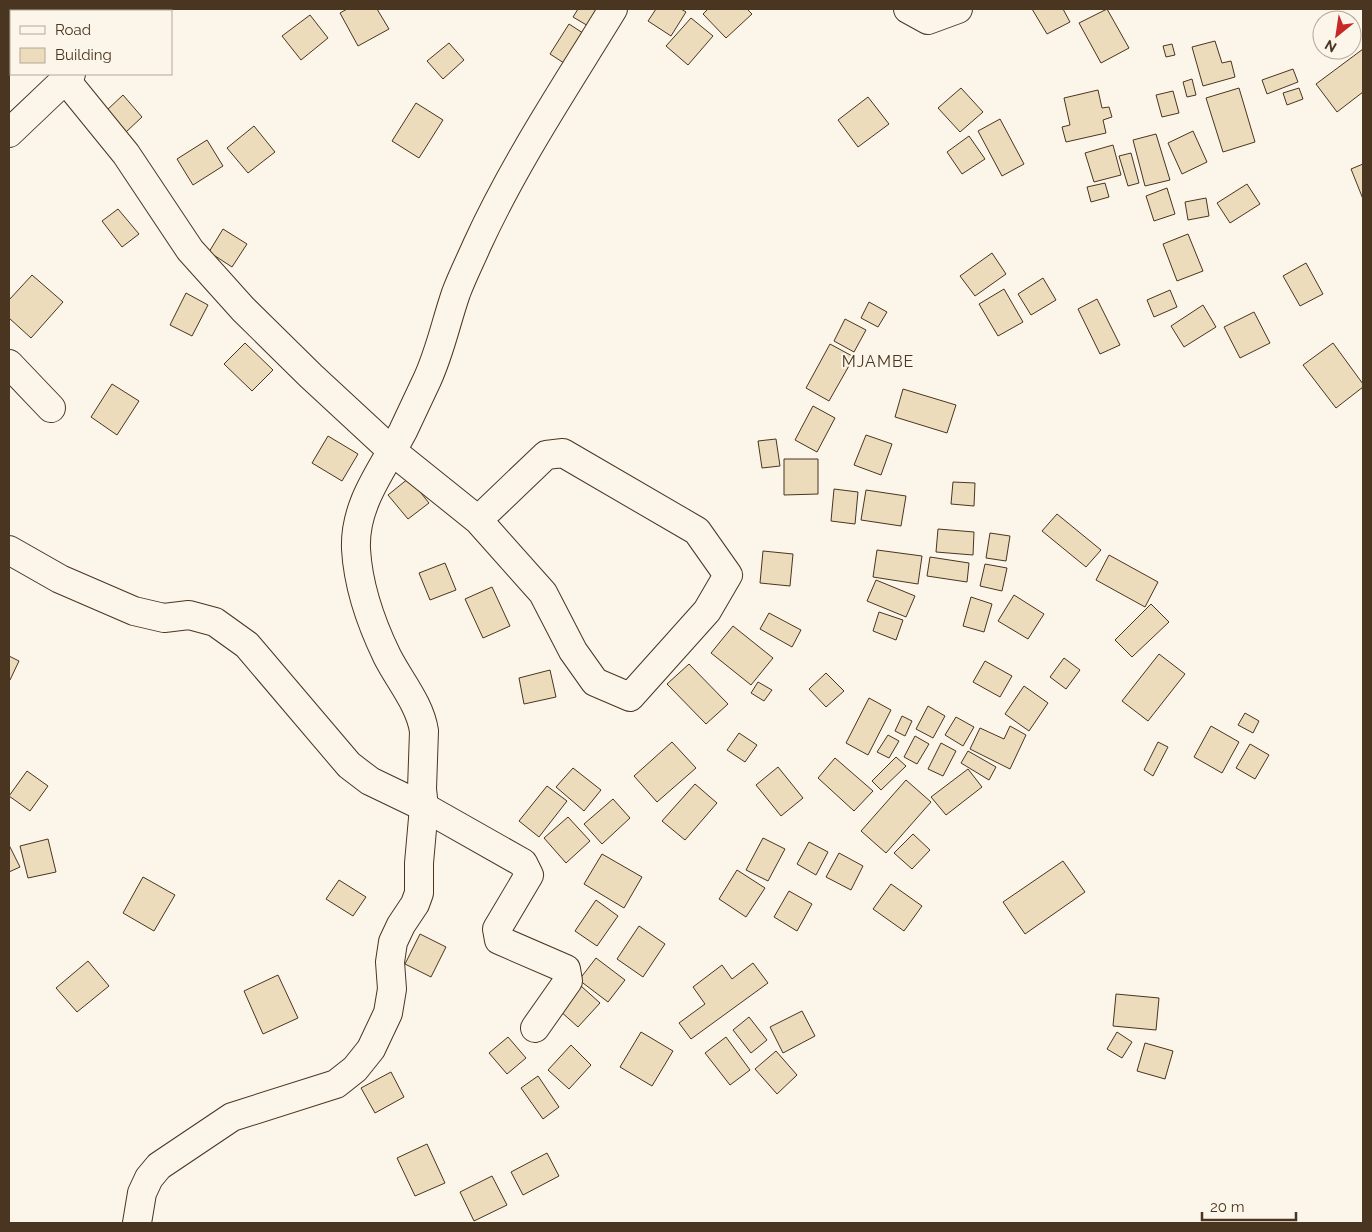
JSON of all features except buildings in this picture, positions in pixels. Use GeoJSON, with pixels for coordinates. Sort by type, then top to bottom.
{"type":"FeatureCollection","features":[{"type":"Feature","properties":{"kind":"street"},"geometry":{"type":"LineString","coordinates":[[137,1223],[142,1193],[158,1166],[232,1117],[336,1084],[355,1069],[371,1049],[388,1013],[392,989],[390,962],[393,942],[401,925],[415,904],[419,893],[419,863],[424,807],[422,789],[424,731],[422,722],[387,656],[374,623],[358,569],[356,546],[358,522],[365,499],[392,451],[432,369],[456,292],[477,244],[530,143],[613,9]]}},
{"type":"Feature","properties":{"kind":"street"},"geometry":{"type":"LineString","coordinates":[[908,9],[928,20],[958,9]]}},
{"type":"Feature","properties":{"kind":"street"},"geometry":{"type":"LineString","coordinates":[[9,133],[68,76],[126,154],[190,250],[243,309],[304,369],[392,451],[478,520],[543,594],[573,651],[595,682],[630,697],[707,611],[728,574],[697,531],[562,453],[546,455],[478,520]]}},
{"type":"Feature","properties":{"kind":"street"},"geometry":{"type":"LineString","coordinates":[[9,364],[51,408]]}},
{"type":"Feature","properties":{"kind":"street"},"geometry":{"type":"LineString","coordinates":[[9,550],[60,579],[134,612],[164,618],[189,616],[215,622],[247,645],[349,765],[370,781],[424,807],[523,863],[530,875],[497,929],[499,940],[566,968],[568,981],[535,1028]]}},
{"type":"Feature","properties":{"kind":"district","name":"MJAMBE"},"geometry":{"type":"Point","coordinates":[878,361]}}]}
